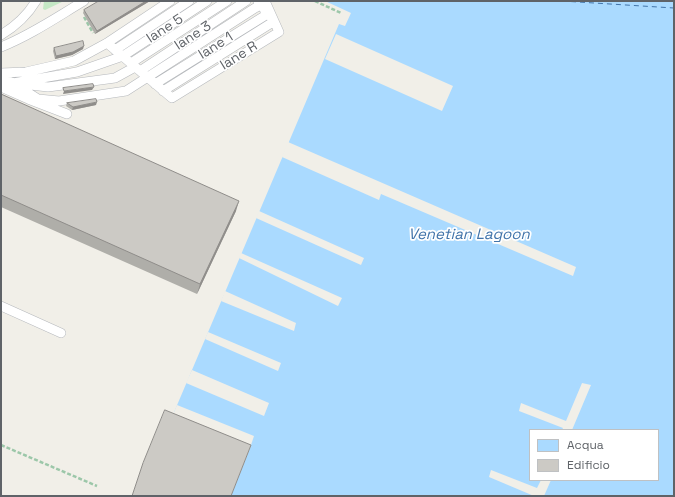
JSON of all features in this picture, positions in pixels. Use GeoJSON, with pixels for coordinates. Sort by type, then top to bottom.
{"type":"FeatureCollection","features":[{"type":"Feature","properties":{"kind":"lane"},"geometry":{"type":"LineString","coordinates":[[1,35],[12,28],[28,14],[36,1]]}},
{"type":"Feature","properties":{"kind":"lane"},"geometry":{"type":"LineString","coordinates":[[1,73],[26,72],[74,61],[107,43],[170,1]]}},
{"type":"Feature","properties":{"kind":"lane"},"geometry":{"type":"LineString","coordinates":[[115,50],[189,1]]}},
{"type":"Feature","properties":{"kind":"lane","name":"lane 5"},"geometry":{"type":"LineString","coordinates":[[13,83],[77,72],[123,56],[207,1]]}},
{"type":"Feature","properties":{"kind":"lane"},"geometry":{"type":"LineString","coordinates":[[13,83],[48,87],[80,84],[115,78],[135,67],[227,1]]}},
{"type":"Feature","properties":{"kind":"lane","name":"lane 3"},"geometry":{"type":"LineString","coordinates":[[135,67],[246,1]]}},
{"type":"Feature","properties":{"kind":"lane"},"geometry":{"type":"LineString","coordinates":[[1,78],[13,83],[38,99],[59,101],[126,91],[259,6],[258,1]]}},
{"type":"Feature","properties":{"kind":"lane","name":"lane 1"},"geometry":{"type":"LineString","coordinates":[[155,84],[266,15],[264,1]]}},
{"type":"Feature","properties":{"kind":"lane","name":"lane R"},"geometry":{"type":"LineString","coordinates":[[264,1],[279,32],[172,98],[163,91],[273,22],[264,1]]}},
{"type":"Feature","properties":{"kind":"lane"},"geometry":{"type":"LineString","coordinates":[[1,47],[15,42],[48,24],[81,3]]}},
{"type":"Feature","properties":{"kind":"lane"},"geometry":{"type":"LineString","coordinates":[[107,43],[163,91]]}},
{"type":"Feature","properties":{"kind":"lane"},"geometry":{"type":"LineString","coordinates":[[1,87],[67,114]]}},
{"type":"Feature","properties":{"kind":"lane"},"geometry":{"type":"LineString","coordinates":[[1,306],[61,333]]}},
{"type":"Feature","properties":{"kind":"path"},"geometry":{"type":"LineString","coordinates":[[315,1],[342,12]]}},
{"type":"Feature","properties":{"kind":"path"},"geometry":{"type":"LineString","coordinates":[[81,3],[95,36]]}},
{"type":"Feature","properties":{"kind":"path"},"geometry":{"type":"LineString","coordinates":[[1,445],[97,486]]}},
{"type":"Feature","properties":{"kind":"green space"},"geometry":{"type":"Polygon","coordinates":[[[44,1],[64,1],[45,10],[43,9],[44,1]]]}},
{"type":"Feature","properties":{"kind":"water","name":"Venetian Lagoon"},"geometry":{"type":"Polygon","coordinates":[[[325,1],[674,1],[674,496],[231,496],[250,448],[172,417],[339,24],[345,26],[351,13],[325,1]]]}},
{"type":"Feature","properties":{"kind":"pier"},"geometry":{"type":"Polygon","coordinates":[[[336,34],[453,86],[442,111],[325,59],[336,34]]]}},
{"type":"Feature","properties":{"kind":"pier"},"geometry":{"type":"Polygon","coordinates":[[[288,142],[576,267],[573,276],[381,194],[379,200],[282,157],[288,142]]]}},
{"type":"Feature","properties":{"kind":"pier"},"geometry":{"type":"Polygon","coordinates":[[[259,211],[364,258],[361,265],[256,218],[259,211]]]}},
{"type":"Feature","properties":{"kind":"pier"},"geometry":{"type":"Polygon","coordinates":[[[241,253],[342,298],[338,306],[239,258],[241,253]]]}},
{"type":"Feature","properties":{"kind":"pier"},"geometry":{"type":"Polygon","coordinates":[[[225,291],[296,323],[294,331],[221,301],[225,291]]]}},
{"type":"Feature","properties":{"kind":"pier"},"geometry":{"type":"Polygon","coordinates":[[[208,332],[281,363],[278,371],[205,339],[208,332]]]}},
{"type":"Feature","properties":{"kind":"pier"},"geometry":{"type":"Polygon","coordinates":[[[192,370],[269,403],[264,416],[186,383],[192,370]]]}},
{"type":"Feature","properties":{"kind":"pier"},"geometry":{"type":"Polygon","coordinates":[[[582,383],[591,385],[572,429],[562,429],[519,411],[521,403],[566,421],[582,383]]]}},
{"type":"Feature","properties":{"kind":"pier"},"geometry":{"type":"Polygon","coordinates":[[[177,405],[254,436],[250,448],[172,417],[177,405]]]}},
{"type":"Feature","properties":{"kind":"pier"},"geometry":{"type":"Polygon","coordinates":[[[491,470],[537,488],[540,481],[551,481],[544,496],[534,496],[489,477],[491,470]]]}},
{"type":"Feature","properties":{"kind":"building"},"geometry":{"type":"Polygon","coordinates":[[[99,1],[146,1],[97,31],[84,10],[99,1]]]}},
{"type":"Feature","properties":{"kind":"building"},"geometry":{"type":"Polygon","coordinates":[[[83,41],[84,46],[73,52],[56,56],[54,48],[83,41]]]}},
{"type":"Feature","properties":{"kind":"building"},"geometry":{"type":"Polygon","coordinates":[[[93,84],[94,87],[64,91],[63,88],[93,84]]]}},
{"type":"Feature","properties":{"kind":"building"},"geometry":{"type":"Polygon","coordinates":[[[1,94],[239,201],[200,284],[1,195],[1,94]]]}},
{"type":"Feature","properties":{"kind":"building"},"geometry":{"type":"Polygon","coordinates":[[[96,99],[97,102],[73,107],[67,103],[96,99]]]}},
{"type":"Feature","properties":{"kind":"building"},"geometry":{"type":"Polygon","coordinates":[[[165,410],[251,445],[231,496],[132,496],[143,463],[165,410]]]}},
{"type":"Feature","properties":{"kind":"ferry route"},"geometry":{"type":"LineString","coordinates":[[562,1],[674,8]]}}]}
